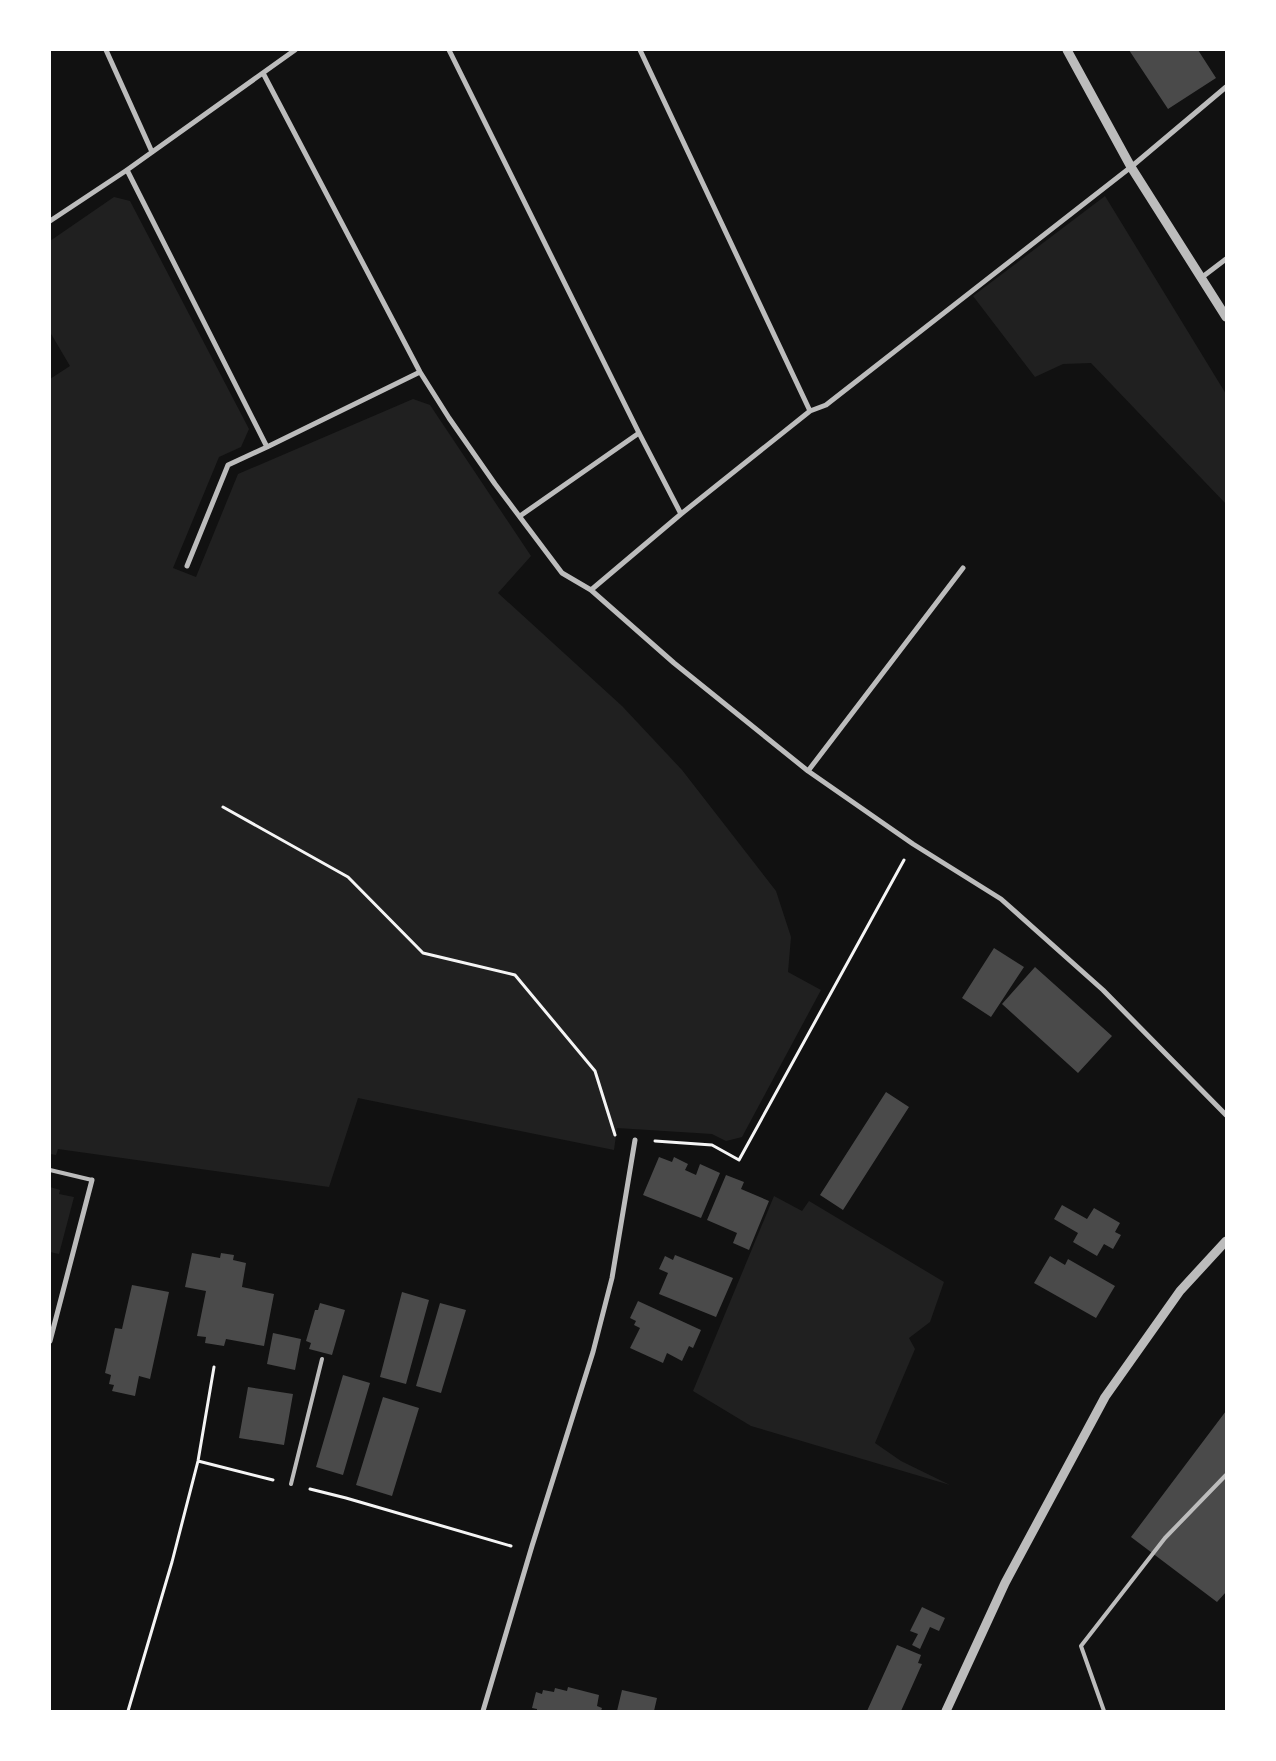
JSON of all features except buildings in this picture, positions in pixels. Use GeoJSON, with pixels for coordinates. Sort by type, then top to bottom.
{"type":"FeatureCollection","features":[{"type":"Feature","properties":{"kind":"street"},"geometry":{"type":"LineString","coordinates":[[106,50],[152,152]]}},
{"type":"Feature","properties":{"kind":"street"},"geometry":{"type":"LineString","coordinates":[[449,50],[681,514]]}},
{"type":"Feature","properties":{"kind":"street"},"geometry":{"type":"LineString","coordinates":[[640,50],[810,411]]}},
{"type":"Feature","properties":{"kind":"street"},"geometry":{"type":"LineString","coordinates":[[1068,50],[1131,167],[1226,317]]}},
{"type":"Feature","properties":{"kind":"street"},"geometry":{"type":"LineString","coordinates":[[50,221],[127,170],[293,51]]}},
{"type":"Feature","properties":{"kind":"street"},"geometry":{"type":"LineString","coordinates":[[263,73],[420,372],[495,484],[562,574],[591,590],[682,669],[808,771],[914,844],[1001,899],[1103,990],[1226,1115]]}},
{"type":"Feature","properties":{"kind":"street"},"geometry":{"type":"LineString","coordinates":[[591,590],[681,514],[810,411],[826,405],[1131,167],[1226,87]]}},
{"type":"Feature","properties":{"kind":"street"},"geometry":{"type":"LineString","coordinates":[[127,170],[267,447]]}},
{"type":"Feature","properties":{"kind":"street"},"geometry":{"type":"LineString","coordinates":[[1202,278],[1226,259]]}},
{"type":"Feature","properties":{"kind":"street"},"geometry":{"type":"LineString","coordinates":[[187,566],[228,466],[420,372]]}},
{"type":"Feature","properties":{"kind":"street"},"geometry":{"type":"LineString","coordinates":[[520,516],[639,433]]}},
{"type":"Feature","properties":{"kind":"street"},"geometry":{"type":"LineString","coordinates":[[808,771],[963,568]]}},
{"type":"Feature","properties":{"kind":"street"},"geometry":{"type":"LineString","coordinates":[[483,1711],[593,1352],[610,1287],[635,1140]]}},
{"type":"Feature","properties":{"kind":"street"},"geometry":{"type":"LineString","coordinates":[[50,1341],[92,1180]]}},
{"type":"Feature","properties":{"kind":"street"},"geometry":{"type":"LineString","coordinates":[[946,1711],[1005,1583],[1105,1396],[1180,1291],[1226,1241]]}},
{"type":"Feature","properties":{"kind":"lane"},"geometry":{"type":"LineString","coordinates":[[50,1170],[92,1180]]}},
{"type":"Feature","properties":{"kind":"lane"},"geometry":{"type":"LineString","coordinates":[[291,1484],[322,1359]]}},
{"type":"Feature","properties":{"kind":"lane"},"geometry":{"type":"LineString","coordinates":[[1104,1711],[1081,1646],[1165,1538],[1224,1481],[1226,1475]]}},
{"type":"Feature","properties":{"kind":"path"},"geometry":{"type":"LineString","coordinates":[[223,807],[348,877],[423,953],[515,975],[595,1071],[616,1138],[712,1145],[740,1160],[914,844]]}},
{"type":"Feature","properties":{"kind":"path"},"geometry":{"type":"LineString","coordinates":[[128,1711],[172,1562],[198,1461],[214,1367]]}},
{"type":"Feature","properties":{"kind":"path"},"geometry":{"type":"LineString","coordinates":[[198,1461],[346,1498],[531,1552]]}},
{"type":"Feature","properties":{"kind":"shaded area"},"geometry":{"type":"Polygon","coordinates":[[[1105,196],[1226,394],[1226,504],[1091,363],[1063,364],[1035,377],[973,296],[1105,196]]]}},
{"type":"Feature","properties":{"kind":"shaded area"},"geometry":{"type":"Polygon","coordinates":[[[114,197],[130,201],[249,429],[241,447],[219,457],[173,568],[196,577],[238,474],[413,399],[430,405],[531,556],[498,593],[622,706],[682,770],[776,891],[791,937],[788,972],[821,990],[742,1137],[726,1141],[712,1134],[617,1128],[614,1150],[358,1098],[329,1187],[58,1149],[56,1155],[50,1154],[50,379],[70,366],[50,332],[50,241],[114,197]]]}},
{"type":"Feature","properties":{"kind":"shaded area"},"geometry":{"type":"Polygon","coordinates":[[[50,1187],[60,1190],[59,1194],[74,1197],[59,1254],[50,1252],[50,1187]]]}},
{"type":"Feature","properties":{"kind":"shaded area"},"geometry":{"type":"Polygon","coordinates":[[[774,1196],[802,1211],[809,1201],[944,1282],[930,1322],[909,1338],[915,1349],[875,1443],[901,1461],[950,1485],[751,1426],[693,1391],[774,1196]]]}}]}
